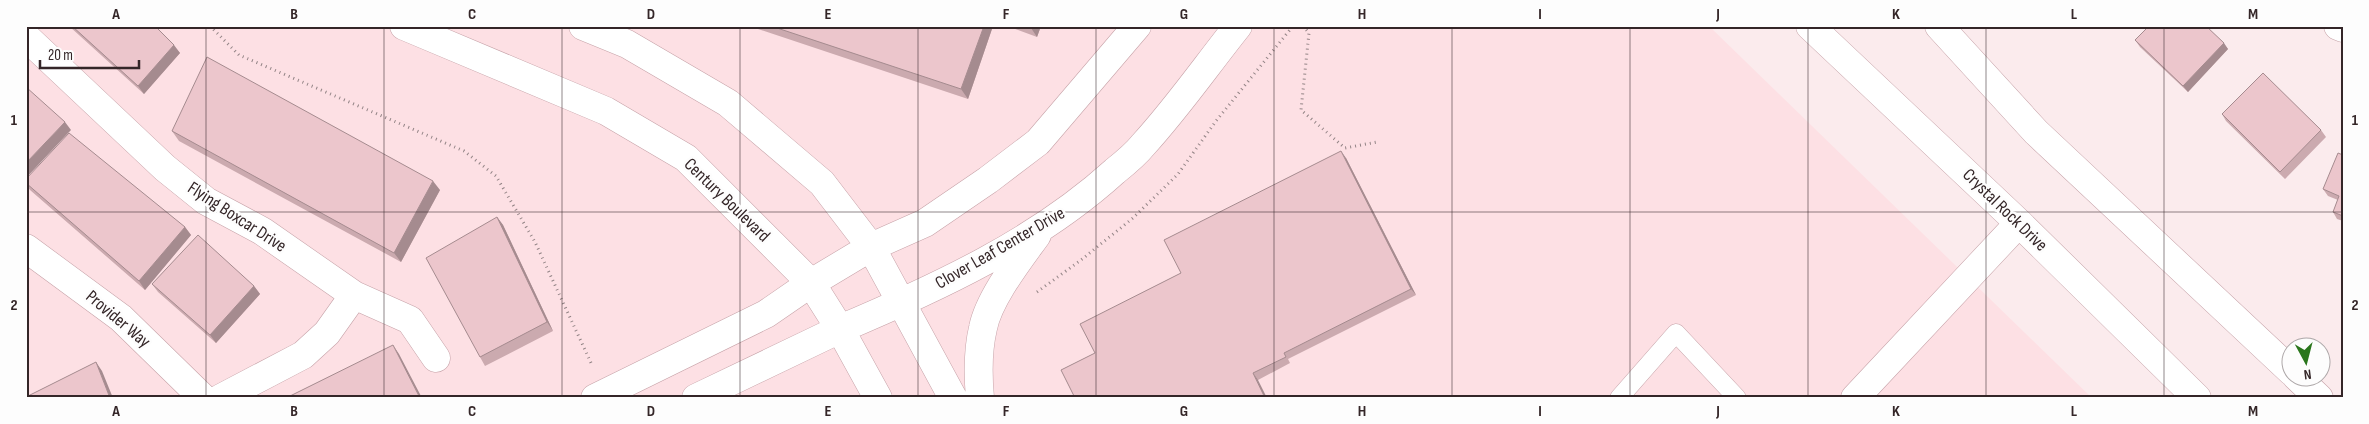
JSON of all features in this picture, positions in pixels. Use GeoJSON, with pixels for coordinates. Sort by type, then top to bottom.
{"type":"FeatureCollection","features":[{"type":"Feature","properties":{"kind":"street","name":"Century Boulevard"},"geometry":{"type":"LineString","coordinates":[[404,26],[606,111],[686,158],[811,283],[840,329],[878,398]]}},
{"type":"Feature","properties":{"kind":"street"},"geometry":{"type":"LineString","coordinates":[[583,26],[627,44],[728,103],[822,183],[871,247],[903,302],[953,398]]}},
{"type":"Feature","properties":{"kind":"street"},"geometry":{"type":"LineString","coordinates":[[600,396],[766,314],[811,283],[871,247],[925,223],[988,180],[1038,142],[1137,26]]}},
{"type":"Feature","properties":{"kind":"street","name":"Clover Leaf Center Drive"},"geometry":{"type":"LineString","coordinates":[[696,398],[840,329],[903,302],[1042,228],[1092,192],[1142,146],[1238,26]]}},
{"type":"Feature","properties":{"kind":"street","name":"Crystal Rock Drive"},"geometry":{"type":"LineString","coordinates":[[1810,26],[2019,223],[2197,398]]}},
{"type":"Feature","properties":{"kind":"street"},"geometry":{"type":"LineString","coordinates":[[1939,26],[2036,132],[2282,363]]}},
{"type":"Feature","properties":{"kind":"street"},"geometry":{"type":"LineString","coordinates":[[2338,26],[2343,28]]}},
{"type":"Feature","properties":{"kind":"street","name":"Flying Boxcar Drive"},"geometry":{"type":"LineString","coordinates":[[26,37],[165,168],[206,201],[262,232],[354,295],[410,320],[436,358]]}},
{"type":"Feature","properties":{"kind":"street"},"geometry":{"type":"LineString","coordinates":[[1855,398],[2019,223]]}},
{"type":"Feature","properties":{"kind":"street"},"geometry":{"type":"LineString","coordinates":[[980,398],[978,383],[983,328],[1002,284],[1042,228]]}},
{"type":"Feature","properties":{"kind":"street","name":"Provider Way"},"geometry":{"type":"LineString","coordinates":[[26,248],[121,318],[203,398]]}},
{"type":"Feature","properties":{"kind":"street"},"geometry":{"type":"LineString","coordinates":[[221,398],[303,355],[327,333],[354,295]]}},
{"type":"Feature","properties":{"kind":"street"},"geometry":{"type":"LineString","coordinates":[[2306,386],[2319,398]]}},
{"type":"Feature","properties":{"kind":"lane"},"geometry":{"type":"LineString","coordinates":[[1619,398],[1676,333],[1737,398]]}},
{"type":"Feature","properties":{"kind":"path"},"geometry":{"type":"LineString","coordinates":[[210,26],[239,55],[464,151],[496,176],[535,242],[600,396]]}},
{"type":"Feature","properties":{"kind":"path"},"geometry":{"type":"LineString","coordinates":[[1033,294],[1081,260],[1133,218],[1178,174],[1216,121],[1293,26]]}},
{"type":"Feature","properties":{"kind":"path"},"geometry":{"type":"LineString","coordinates":[[1303,26],[1309,32],[1301,110],[1345,148],[1377,142]]}},
{"type":"Feature","properties":{"kind":"shaded area"},"geometry":{"type":"Polygon","coordinates":[[[26,26],[1709,26],[2092,398],[26,398],[26,26]]]}},
{"type":"Feature","properties":{"kind":"building"},"geometry":{"type":"Polygon","coordinates":[[[72,26],[155,26],[174,45],[138,86],[72,26]]]}},
{"type":"Feature","properties":{"kind":"building"},"geometry":{"type":"Polygon","coordinates":[[[771,26],[984,26],[961,89],[771,26]]]}},
{"type":"Feature","properties":{"kind":"building"},"geometry":{"type":"Polygon","coordinates":[[[2147,26],[2206,26],[2224,43],[2183,86],[2135,40],[2147,26]]]}},
{"type":"Feature","properties":{"kind":"building"},"geometry":{"type":"Polygon","coordinates":[[[207,57],[433,181],[394,253],[172,131],[207,57]]]}},
{"type":"Feature","properties":{"kind":"building"},"geometry":{"type":"Polygon","coordinates":[[[2263,73],[2321,130],[2280,172],[2222,114],[2263,73]]]}},
{"type":"Feature","properties":{"kind":"building"},"geometry":{"type":"Polygon","coordinates":[[[26,87],[65,122],[26,163],[26,87]]]}},
{"type":"Feature","properties":{"kind":"building"},"geometry":{"type":"Polygon","coordinates":[[[69,133],[185,227],[139,281],[26,183],[26,179],[69,133]]]}},
{"type":"Feature","properties":{"kind":"building"},"geometry":{"type":"Polygon","coordinates":[[[1341,151],[1411,289],[1284,353],[1286,357],[1253,373],[1265,398],[1075,398],[1061,370],[1095,353],[1080,324],[1181,273],[1164,240],[1341,151]]]}},
{"type":"Feature","properties":{"kind":"building"},"geometry":{"type":"Polygon","coordinates":[[[2338,153],[2343,155],[2343,216],[2333,212],[2339,196],[2323,189],[2338,153]]]}},
{"type":"Feature","properties":{"kind":"building"},"geometry":{"type":"Polygon","coordinates":[[[497,217],[547,322],[480,357],[426,258],[497,217]]]}},
{"type":"Feature","properties":{"kind":"building"},"geometry":{"type":"Polygon","coordinates":[[[198,235],[254,286],[210,335],[152,284],[198,235]]]}},
{"type":"Feature","properties":{"kind":"building"},"geometry":{"type":"Polygon","coordinates":[[[393,345],[420,398],[286,398],[393,345]]]}},
{"type":"Feature","properties":{"kind":"building"},"geometry":{"type":"Polygon","coordinates":[[[96,362],[110,398],[26,398],[26,397],[96,362]]]}}]}
